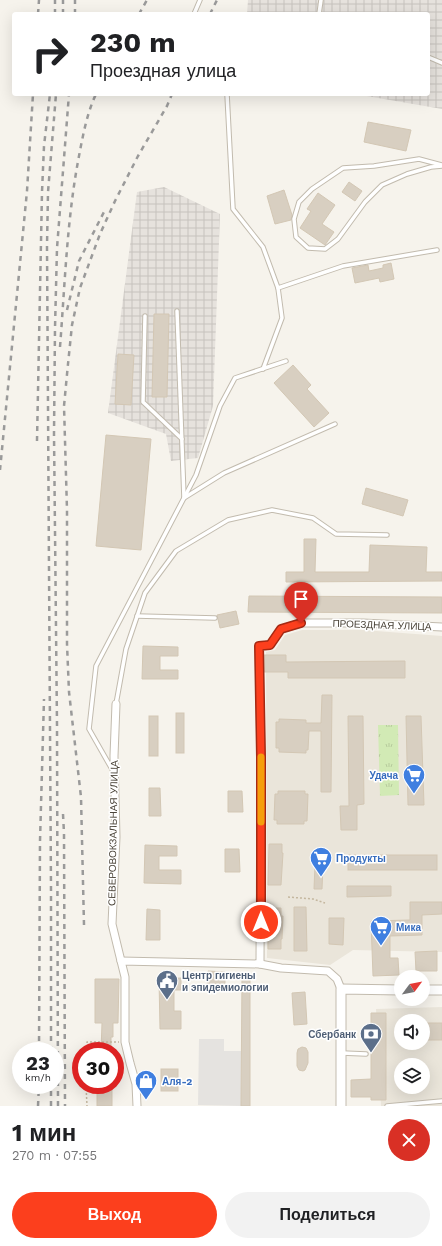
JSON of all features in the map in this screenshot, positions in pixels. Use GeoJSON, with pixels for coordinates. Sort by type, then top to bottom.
{"type":"FeatureCollection","features":[{"type":"Feature","properties":{"kind":"street","name":"ПРОЕЗДНАЯ УЛИЦА"},"geometry":{"type":"LineString","coordinates":[[260,964],[261,757],[259,646],[270,645],[281,629],[301,623],[363,623],[442,627]]}},
{"type":"Feature","properties":{"kind":"street","name":"СЕВЕРОВОКЗАЛЬНАЯ УЛИЦА"},"geometry":{"type":"LineString","coordinates":[[116,704],[116,837],[112,924],[125,977],[125,1042],[136,1084],[137,1106]]}},
{"type":"Feature","properties":{"kind":"street"},"geometry":{"type":"LineString","coordinates":[[121,961],[260,964],[281,968],[328,971],[337,979],[341,989],[341,1106]]}},
{"type":"Feature","properties":{"kind":"street"},"geometry":{"type":"LineString","coordinates":[[341,989],[394,990]]}},
{"type":"Feature","properties":{"kind":"street"},"geometry":{"type":"LineString","coordinates":[[430,990],[442,990]]}},
{"type":"Feature","properties":{"kind":"lane"},"geometry":{"type":"LineString","coordinates":[[195,12],[200,0]]}},
{"type":"Feature","properties":{"kind":"lane"},"geometry":{"type":"LineString","coordinates":[[319,12],[321,0]]}},
{"type":"Feature","properties":{"kind":"lane"},"geometry":{"type":"LineString","coordinates":[[430,58],[442,62]]}},
{"type":"Feature","properties":{"kind":"lane"},"geometry":{"type":"LineString","coordinates":[[227,96],[233,209],[263,247],[278,288],[282,318],[263,369]]}},
{"type":"Feature","properties":{"kind":"lane"},"geometry":{"type":"LineString","coordinates":[[419,159],[442,166],[431,167],[408,174],[382,185],[365,202],[338,239],[325,249],[308,248],[296,237],[294,219],[299,202],[312,189],[343,168],[374,166],[419,159]]}},
{"type":"Feature","properties":{"kind":"lane"},"geometry":{"type":"LineString","coordinates":[[278,288],[343,266],[437,250]]}},
{"type":"Feature","properties":{"kind":"lane"},"geometry":{"type":"LineString","coordinates":[[177,311],[184,498]]}},
{"type":"Feature","properties":{"kind":"lane"},"geometry":{"type":"LineString","coordinates":[[145,316],[143,402],[182,439]]}},
{"type":"Feature","properties":{"kind":"lane"},"geometry":{"type":"LineString","coordinates":[[115,774],[89,729],[96,666],[196,475],[220,406],[235,378],[286,361]]}},
{"type":"Feature","properties":{"kind":"lane"},"geometry":{"type":"LineString","coordinates":[[184,498],[224,473],[335,424]]}},
{"type":"Feature","properties":{"kind":"lane"},"geometry":{"type":"LineString","coordinates":[[116,704],[126,649],[145,593],[176,551],[228,520],[272,510],[313,518],[336,534],[388,535]]}},
{"type":"Feature","properties":{"kind":"lane"},"geometry":{"type":"LineString","coordinates":[[137,616],[215,618]]}},
{"type":"Feature","properties":{"kind":"lane"},"geometry":{"type":"LineString","coordinates":[[342,1053],[366,1054]]}},
{"type":"Feature","properties":{"kind":"lane"},"geometry":{"type":"LineString","coordinates":[[387,1106],[442,1101]]}},
{"type":"Feature","properties":{"kind":"path"},"geometry":{"type":"LineString","coordinates":[[288,897],[313,899],[325,903]]}},
{"type":"Feature","properties":{"kind":"path"},"geometry":{"type":"LineString","coordinates":[[86,1094],[87,1106]]}},
{"type":"Feature","properties":{"kind":"shaded area"},"geometry":{"type":"Polygon","coordinates":[[[248,0],[442,0],[442,109],[367,96],[430,96],[430,12],[247,12],[248,0]]]}},
{"type":"Feature","properties":{"kind":"shaded area"},"geometry":{"type":"Polygon","coordinates":[[[164,187],[220,214],[213,406],[198,458],[171,461],[166,434],[108,413],[137,192],[164,187]]]}},
{"type":"Feature","properties":{"kind":"shaded area"},"geometry":{"type":"Polygon","coordinates":[[[302,630],[363,630],[442,636],[442,952],[353,950],[330,965],[267,958],[266,652],[275,650],[285,635],[302,630]]]}},
{"type":"Feature","properties":{"kind":"shaded area"},"geometry":{"type":"Polygon","coordinates":[[[442,1007],[442,1106],[381,1106],[376,1009],[442,1007]]]}},
{"type":"Feature","properties":{"kind":"shaded area"},"geometry":{"type":"Polygon","coordinates":[[[199,1039],[224,1039],[224,1051],[241,1051],[241,1106],[198,1105],[199,1039]]]}},
{"type":"Feature","properties":{"kind":"green space"},"geometry":{"type":"Polygon","coordinates":[[[378,725],[398,725],[399,795],[380,796],[378,725]]]}},
{"type":"Feature","properties":{"kind":"building"},"geometry":{"type":"Polygon","coordinates":[[[368,122],[411,130],[406,151],[364,142],[368,122]]]}},
{"type":"Feature","properties":{"kind":"building"},"geometry":{"type":"Polygon","coordinates":[[[349,182],[362,191],[355,201],[342,192],[349,182]]]}},
{"type":"Feature","properties":{"kind":"building"},"geometry":{"type":"Polygon","coordinates":[[[284,190],[292,215],[291,220],[275,224],[267,196],[284,190]]]}},
{"type":"Feature","properties":{"kind":"building"},"geometry":{"type":"Polygon","coordinates":[[[318,193],[335,205],[322,224],[334,232],[325,245],[300,228],[311,211],[307,209],[318,193]]]}},
{"type":"Feature","properties":{"kind":"building"},"geometry":{"type":"Polygon","coordinates":[[[391,263],[394,279],[380,282],[379,278],[355,283],[352,268],[368,265],[369,271],[383,268],[383,265],[391,263]]]}},
{"type":"Feature","properties":{"kind":"building"},"geometry":{"type":"Polygon","coordinates":[[[154,314],[169,314],[167,397],[152,397],[154,314]]]}},
{"type":"Feature","properties":{"kind":"building"},"geometry":{"type":"Polygon","coordinates":[[[118,354],[134,355],[131,405],[115,404],[118,354]]]}},
{"type":"Feature","properties":{"kind":"building"},"geometry":{"type":"Polygon","coordinates":[[[293,365],[311,385],[307,389],[329,413],[314,427],[274,383],[293,365]]]}},
{"type":"Feature","properties":{"kind":"building"},"geometry":{"type":"Polygon","coordinates":[[[106,435],[151,439],[141,550],[96,546],[106,435]]]}},
{"type":"Feature","properties":{"kind":"building"},"geometry":{"type":"Polygon","coordinates":[[[366,488],[408,500],[403,516],[362,504],[366,488]]]}},
{"type":"Feature","properties":{"kind":"building"},"geometry":{"type":"Polygon","coordinates":[[[304,539],[316,539],[315,572],[369,572],[370,545],[427,547],[426,572],[442,572],[442,581],[286,582],[286,572],[304,572],[304,539]]]}},
{"type":"Feature","properties":{"kind":"building"},"geometry":{"type":"Polygon","coordinates":[[[249,596],[442,597],[442,613],[248,612],[249,596]]]}},
{"type":"Feature","properties":{"kind":"building"},"geometry":{"type":"Polygon","coordinates":[[[236,611],[239,624],[220,628],[217,615],[236,611]]]}},
{"type":"Feature","properties":{"kind":"building"},"geometry":{"type":"Polygon","coordinates":[[[143,646],[178,647],[178,656],[160,656],[160,670],[178,670],[178,679],[142,679],[143,646]]]}},
{"type":"Feature","properties":{"kind":"building"},"geometry":{"type":"Polygon","coordinates":[[[264,655],[286,655],[286,662],[405,661],[405,678],[288,678],[288,672],[264,672],[264,655]]]}},
{"type":"Feature","properties":{"kind":"building"},"geometry":{"type":"Polygon","coordinates":[[[322,695],[332,695],[331,792],[321,792],[321,731],[309,731],[308,750],[306,750],[306,753],[279,752],[279,748],[276,748],[276,722],[279,722],[279,719],[306,720],[306,723],[321,723],[322,695]]]}},
{"type":"Feature","properties":{"kind":"building"},"geometry":{"type":"Polygon","coordinates":[[[176,713],[184,713],[184,753],[176,753],[176,713]]]}},
{"type":"Feature","properties":{"kind":"building"},"geometry":{"type":"Polygon","coordinates":[[[149,716],[158,716],[158,756],[149,756],[149,716]]]}},
{"type":"Feature","properties":{"kind":"building"},"geometry":{"type":"Polygon","coordinates":[[[348,716],[363,716],[364,804],[357,805],[357,830],[341,830],[340,806],[349,806],[348,716]]]}},
{"type":"Feature","properties":{"kind":"building"},"geometry":{"type":"Polygon","coordinates":[[[406,716],[421,716],[424,805],[408,805],[406,716]]]}},
{"type":"Feature","properties":{"kind":"building"},"geometry":{"type":"Polygon","coordinates":[[[149,788],[160,788],[161,816],[149,816],[149,788]]]}},
{"type":"Feature","properties":{"kind":"building"},"geometry":{"type":"Polygon","coordinates":[[[228,791],[242,791],[243,812],[228,812],[228,791]]]}},
{"type":"Feature","properties":{"kind":"building"},"geometry":{"type":"Polygon","coordinates":[[[278,791],[305,791],[305,794],[308,794],[307,821],[304,821],[304,824],[277,824],[277,820],[274,820],[275,794],[278,794],[278,791]]]}},
{"type":"Feature","properties":{"kind":"building"},"geometry":{"type":"Polygon","coordinates":[[[269,844],[282,844],[283,853],[281,885],[268,885],[269,844]]]}},
{"type":"Feature","properties":{"kind":"building"},"geometry":{"type":"Polygon","coordinates":[[[145,845],[177,846],[177,856],[159,856],[159,870],[181,870],[181,884],[144,883],[145,845]]]}},
{"type":"Feature","properties":{"kind":"building"},"geometry":{"type":"Polygon","coordinates":[[[225,849],[239,849],[240,872],[225,872],[225,849]]]}},
{"type":"Feature","properties":{"kind":"building"},"geometry":{"type":"Polygon","coordinates":[[[348,855],[437,855],[437,870],[348,870],[348,855]]]}},
{"type":"Feature","properties":{"kind":"building"},"geometry":{"type":"Polygon","coordinates":[[[315,865],[323,865],[322,889],[314,889],[315,865]]]}},
{"type":"Feature","properties":{"kind":"building"},"geometry":{"type":"Polygon","coordinates":[[[347,886],[391,886],[391,896],[347,897],[347,886]]]}},
{"type":"Feature","properties":{"kind":"building","name":"Мика"},"geometry":{"type":"Polygon","coordinates":[[[410,902],[442,902],[442,914],[422,915],[422,935],[390,936],[390,958],[398,958],[399,970],[394,970],[394,975],[373,976],[371,921],[410,920],[410,902]]]}},
{"type":"Feature","properties":{"kind":"building"},"geometry":{"type":"Polygon","coordinates":[[[294,907],[306,907],[307,951],[294,951],[294,907]]]}},
{"type":"Feature","properties":{"kind":"building"},"geometry":{"type":"Polygon","coordinates":[[[268,908],[281,908],[281,916],[283,916],[281,949],[268,949],[268,908]]]}},
{"type":"Feature","properties":{"kind":"building"},"geometry":{"type":"Polygon","coordinates":[[[147,909],[160,910],[160,940],[146,940],[147,909]]]}},
{"type":"Feature","properties":{"kind":"building"},"geometry":{"type":"Polygon","coordinates":[[[329,918],[344,918],[343,945],[329,944],[329,918]]]}},
{"type":"Feature","properties":{"kind":"building"},"geometry":{"type":"Polygon","coordinates":[[[437,951],[437,971],[416,970],[415,952],[437,951]]]}},
{"type":"Feature","properties":{"kind":"building"},"geometry":{"type":"Polygon","coordinates":[[[208,971],[225,972],[225,985],[207,985],[208,971]]]}},
{"type":"Feature","properties":{"kind":"building"},"geometry":{"type":"Polygon","coordinates":[[[242,975],[250,975],[250,1106],[241,1106],[242,975]]]}},
{"type":"Feature","properties":{"kind":"building","name":"Центр гигиены и эпидемиологии"},"geometry":{"type":"Polygon","coordinates":[[[181,978],[181,990],[174,990],[174,1011],[181,1011],[181,1029],[160,1029],[159,979],[181,978]]]}},
{"type":"Feature","properties":{"kind":"building"},"geometry":{"type":"Polygon","coordinates":[[[95,979],[119,979],[118,1023],[113,1023],[113,1037],[111,1037],[111,1042],[101,1042],[102,1023],[95,1023],[95,979]]]}},
{"type":"Feature","properties":{"kind":"building"},"geometry":{"type":"Polygon","coordinates":[[[305,992],[307,1024],[294,1025],[292,993],[305,992]]]}},
{"type":"Feature","properties":{"kind":"building"},"geometry":{"type":"Polygon","coordinates":[[[371,1013],[386,1013],[386,1100],[371,1100],[371,1097],[351,1097],[351,1080],[371,1079],[371,1013]]]}},
{"type":"Feature","properties":{"kind":"building"},"geometry":{"type":"Polygon","coordinates":[[[430,1023],[442,1023],[442,1040],[430,1040],[430,1023]]]}},
{"type":"Feature","properties":{"kind":"building"},"geometry":{"type":"Polygon","coordinates":[[[302,1047],[306,1048],[308,1052],[308,1063],[303,1071],[299,1070],[297,1066],[298,1049],[302,1047]]]}},
{"type":"Feature","properties":{"kind":"building"},"geometry":{"type":"Polygon","coordinates":[[[161,1069],[178,1069],[178,1091],[161,1091],[161,1069]]]}},
{"type":"Feature","properties":{"kind":"building"},"geometry":{"type":"Polygon","coordinates":[[[97,1094],[112,1094],[112,1106],[97,1106],[97,1094]]]}},
{"type":"Feature","properties":{"kind":"railway"},"geometry":{"type":"LineString","coordinates":[[38,12],[39,0]]}},
{"type":"Feature","properties":{"kind":"railway"},"geometry":{"type":"LineString","coordinates":[[55,0],[55,12]]}},
{"type":"Feature","properties":{"kind":"railway"},"geometry":{"type":"LineString","coordinates":[[63,0],[63,12]]}},
{"type":"Feature","properties":{"kind":"railway"},"geometry":{"type":"LineString","coordinates":[[75,0],[75,12]]}},
{"type":"Feature","properties":{"kind":"railway"},"geometry":{"type":"LineString","coordinates":[[140,12],[147,0]]}},
{"type":"Feature","properties":{"kind":"railway"},"geometry":{"type":"LineString","coordinates":[[211,12],[217,0]]}},
{"type":"Feature","properties":{"kind":"railway"},"geometry":{"type":"LineString","coordinates":[[0,470],[27,191],[33,96]]}},
{"type":"Feature","properties":{"kind":"railway"},"geometry":{"type":"LineString","coordinates":[[37,441],[42,192],[44,146],[50,96]]}},
{"type":"Feature","properties":{"kind":"railway"},"geometry":{"type":"LineString","coordinates":[[51,1042],[47,246],[48,192],[56,96]]}},
{"type":"Feature","properties":{"kind":"railway"},"geometry":{"type":"LineString","coordinates":[[58,1106],[57,725],[54,434],[55,328],[57,248],[69,96]]}},
{"type":"Feature","properties":{"kind":"railway"},"geometry":{"type":"LineString","coordinates":[[60,347],[67,251],[75,179],[86,124],[95,96]]}},
{"type":"Feature","properties":{"kind":"railway"},"geometry":{"type":"LineString","coordinates":[[84,925],[81,797],[69,692],[67,644],[67,510],[64,406],[72,325],[80,288],[100,234],[138,156],[171,96]]}},
{"type":"Feature","properties":{"kind":"railway"},"geometry":{"type":"LineString","coordinates":[[67,310],[79,261],[106,208]]}},
{"type":"Feature","properties":{"kind":"railway"},"geometry":{"type":"LineString","coordinates":[[39,1042],[40,841],[44,699]]}},
{"type":"Feature","properties":{"kind":"railway"},"geometry":{"type":"LineString","coordinates":[[63,814],[65,1106]]}},
{"type":"Feature","properties":{"kind":"railway"},"geometry":{"type":"LineString","coordinates":[[38,1106],[39,1094]]}},
{"type":"Feature","properties":{"kind":"railway"},"geometry":{"type":"LineString","coordinates":[[51,1094],[51,1106]]}},
{"type":"Feature","properties":{"kind":"slow traffic"},"geometry":{"type":"LineString","coordinates":[[261,757],[261,822]]}},
{"type":"Feature","properties":{"kind":"place","name":"Удача"},"geometry":{"type":"Point","coordinates":[414,794]}},
{"type":"Feature","properties":{"kind":"place","name":"Продукты"},"geometry":{"type":"Point","coordinates":[321,878]}},
{"type":"Feature","properties":{"kind":"place","name":"Мика"},"geometry":{"type":"Point","coordinates":[381,946]}},
{"type":"Feature","properties":{"kind":"place","name":"Центр гигиены и эпидемиологии"},"geometry":{"type":"Point","coordinates":[167,1000]}},
{"type":"Feature","properties":{"kind":"place","name":"Сбербанк"},"geometry":{"type":"Point","coordinates":[371,1054]}},
{"type":"Feature","properties":{"kind":"place","name":"Аля-2"},"geometry":{"type":"Point","coordinates":[146,1100]}},
{"type":"Feature","properties":{"kind":"route"},"geometry":{"type":"LineString","coordinates":[[261,922],[259,646],[270,645],[281,629],[301,623]]}}]}
